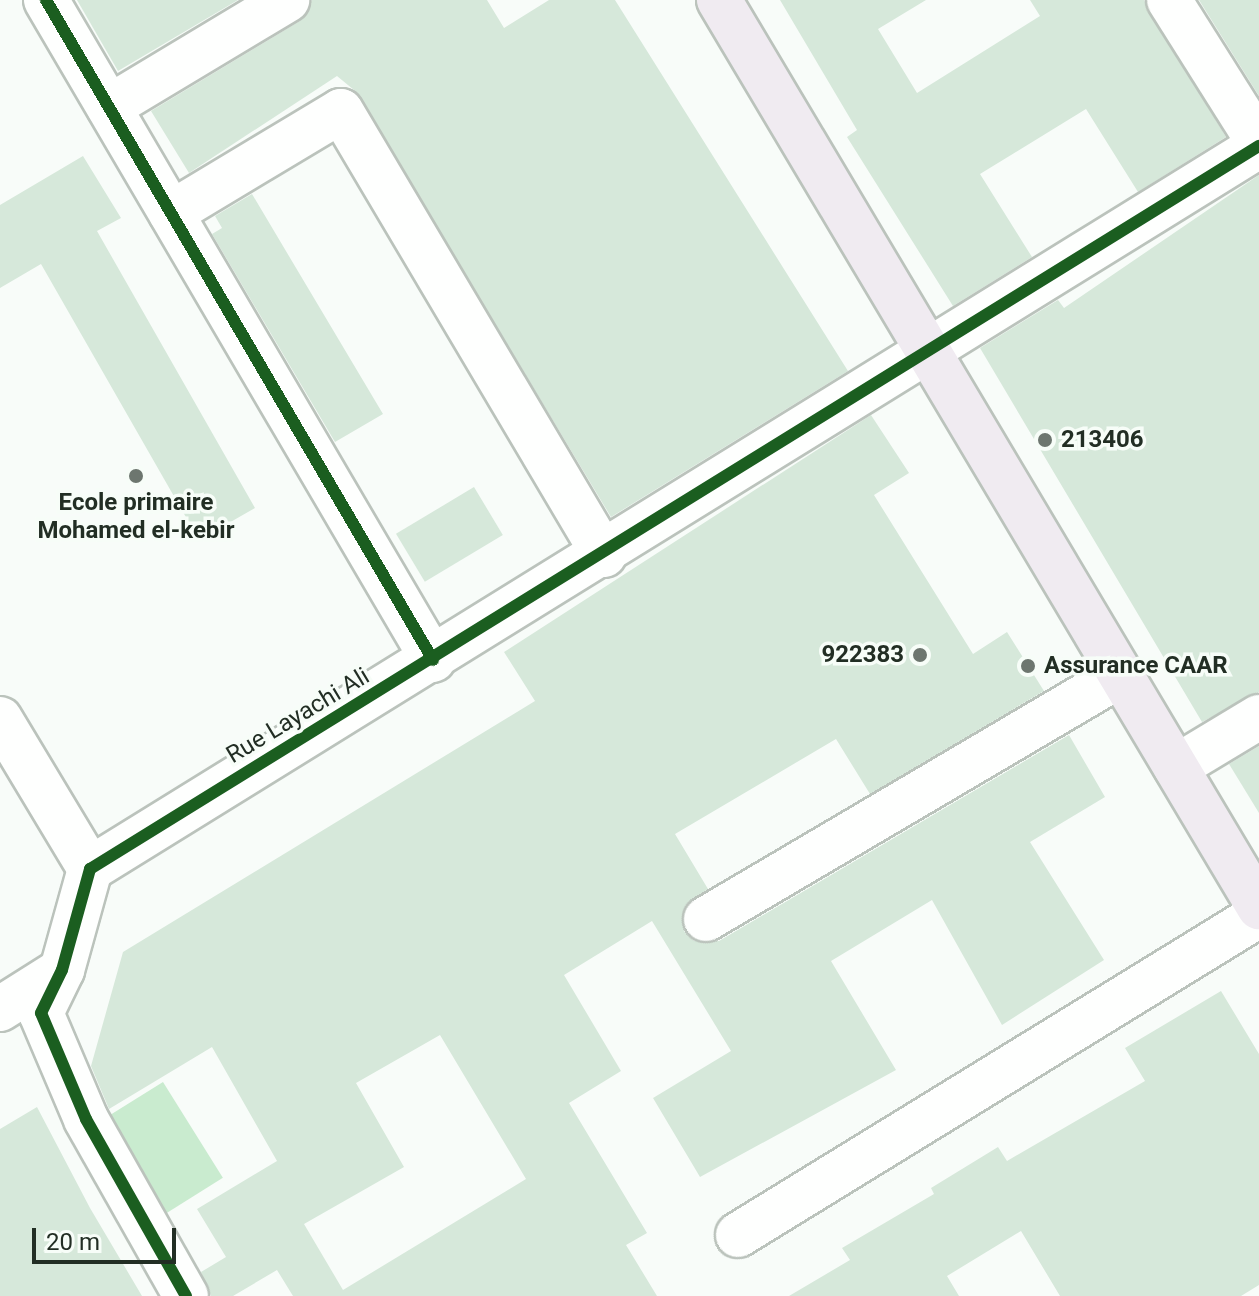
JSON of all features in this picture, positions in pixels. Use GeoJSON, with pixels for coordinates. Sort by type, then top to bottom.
{"type":"FeatureCollection","features":[{"type":"Feature","properties":{"kind":"highway"},"geometry":{"type":"LineString","coordinates":[[719,0],[1259,907]]}},
{"type":"Feature","properties":{"kind":"street"},"geometry":{"type":"LineString","coordinates":[[46,0],[433,660]]}},
{"type":"Feature","properties":{"kind":"street"},"geometry":{"type":"LineString","coordinates":[[109,107],[287,0]]}},
{"type":"Feature","properties":{"kind":"street"},"geometry":{"type":"LineString","coordinates":[[1169,0],[1259,145]]}},
{"type":"Feature","properties":{"kind":"street"},"geometry":{"type":"LineString","coordinates":[[171,213],[341,111],[604,555]]}},
{"type":"Feature","properties":{"kind":"street","name":"Rue Layachi Ali"},"geometry":{"type":"LineString","coordinates":[[90,869],[930,355],[1259,145]]}},
{"type":"Feature","properties":{"kind":"street"},"geometry":{"type":"LineString","coordinates":[[706,919],[1121,675]]}},
{"type":"Feature","properties":{"kind":"street"},"geometry":{"type":"LineString","coordinates":[[1176,767],[1259,717]]}},
{"type":"Feature","properties":{"kind":"street"},"geometry":{"type":"LineString","coordinates":[[0,719],[90,869],[62,970],[41,1013],[86,1119],[186,1296]]}},
{"type":"Feature","properties":{"kind":"street"},"geometry":{"type":"LineString","coordinates":[[738,1235],[1259,915]]}},
{"type":"Feature","properties":{"kind":"street"},"geometry":{"type":"LineString","coordinates":[[0,1009],[62,970]]}},
{"type":"Feature","properties":{"kind":"green space"},"geometry":{"type":"Polygon","coordinates":[[[163,1082],[223,1178],[157,1219],[97,1123],[163,1082]]]}},
{"type":"Feature","properties":{"kind":"building"},"geometry":{"type":"Polygon","coordinates":[[[77,0],[238,0],[118,71],[77,0]]]}},
{"type":"Feature","properties":{"kind":"building"},"geometry":{"type":"Polygon","coordinates":[[[312,0],[487,0],[504,28],[549,0],[615,0],[848,371],[611,517],[354,90],[337,76],[189,173],[151,111],[300,21],[312,0]]]}},
{"type":"Feature","properties":{"kind":"building"},"geometry":{"type":"Polygon","coordinates":[[[780,0],[926,0],[878,29],[917,93],[1040,16],[1030,0],[1144,0],[1226,137],[1138,192],[1086,109],[980,174],[1032,257],[953,306],[847,137],[857,130],[780,0]]]}},
{"type":"Feature","properties":{"kind":"building"},"geometry":{"type":"Polygon","coordinates":[[[1199,0],[1259,0],[1259,96],[1199,0]]]}},
{"type":"Feature","properties":{"kind":"building"},"geometry":{"type":"Polygon","coordinates":[[[83,156],[121,218],[97,231],[255,508],[199,540],[41,264],[0,288],[0,205],[83,156]]]}},
{"type":"Feature","properties":{"kind":"building"},"geometry":{"type":"Polygon","coordinates":[[[1259,175],[1259,692],[1202,722],[980,348],[1058,300],[1064,308],[1259,175]]]}},
{"type":"Feature","properties":{"kind":"building"},"geometry":{"type":"Polygon","coordinates":[[[252,194],[383,414],[335,442],[212,234],[222,228],[215,216],[252,194]]]}},
{"type":"Feature","properties":{"kind":"building"},"geometry":{"type":"Polygon","coordinates":[[[871,415],[909,473],[874,495],[973,654],[1007,632],[1044,691],[870,794],[836,739],[675,834],[708,889],[685,906],[684,931],[694,941],[719,941],[1069,735],[1105,797],[1030,842],[1104,960],[1002,1025],[932,900],[831,961],[896,1070],[700,1177],[653,1098],[731,1051],[652,921],[564,975],[621,1071],[569,1103],[647,1233],[626,1245],[657,1296],[293,1296],[277,1270],[233,1296],[211,1296],[201,1272],[226,1257],[197,1209],[277,1161],[212,1047],[109,1109],[91,1066],[123,952],[535,701],[504,652],[871,415]],[[440,1035],[356,1083],[404,1167],[304,1224],[343,1290],[526,1179],[440,1035]]]}},
{"type":"Feature","properties":{"kind":"building"},"geometry":{"type":"Polygon","coordinates":[[[474,487],[503,535],[425,582],[396,534],[474,487]]]}},
{"type":"Feature","properties":{"kind":"building"},"geometry":{"type":"Polygon","coordinates":[[[1259,746],[1259,813],[1229,764],[1259,746]]]}},
{"type":"Feature","properties":{"kind":"building"},"geometry":{"type":"Polygon","coordinates":[[[1221,991],[1259,1054],[1259,1285],[1241,1296],[1060,1296],[1021,1231],[947,1276],[959,1296],[789,1296],[850,1260],[842,1248],[934,1194],[931,1188],[998,1147],[1007,1161],[1145,1081],[1125,1048],[1221,991]]]}},
{"type":"Feature","properties":{"kind":"building"},"geometry":{"type":"Polygon","coordinates":[[[37,1107],[90,1208],[142,1296],[0,1296],[0,1129],[37,1107]]]}},
{"type":"Feature","properties":{"kind":"cycle path"},"geometry":{"type":"LineString","coordinates":[[46,0],[433,660]]}},
{"type":"Feature","properties":{"kind":"cycle path"},"geometry":{"type":"LineString","coordinates":[[186,1296],[86,1119],[41,1013],[62,970],[90,869],[1259,146]]}},
{"type":"Feature","properties":{"kind":"place","name":"213406"},"geometry":{"type":"Point","coordinates":[1045,440]}},
{"type":"Feature","properties":{"kind":"place","name":"Ecole primaire Mohamed el-kebir"},"geometry":{"type":"Point","coordinates":[136,476]}},
{"type":"Feature","properties":{"kind":"place","name":"922383"},"geometry":{"type":"Point","coordinates":[920,655]}},
{"type":"Feature","properties":{"kind":"place","name":"Assurance CAAR"},"geometry":{"type":"Point","coordinates":[1028,666]}}]}
